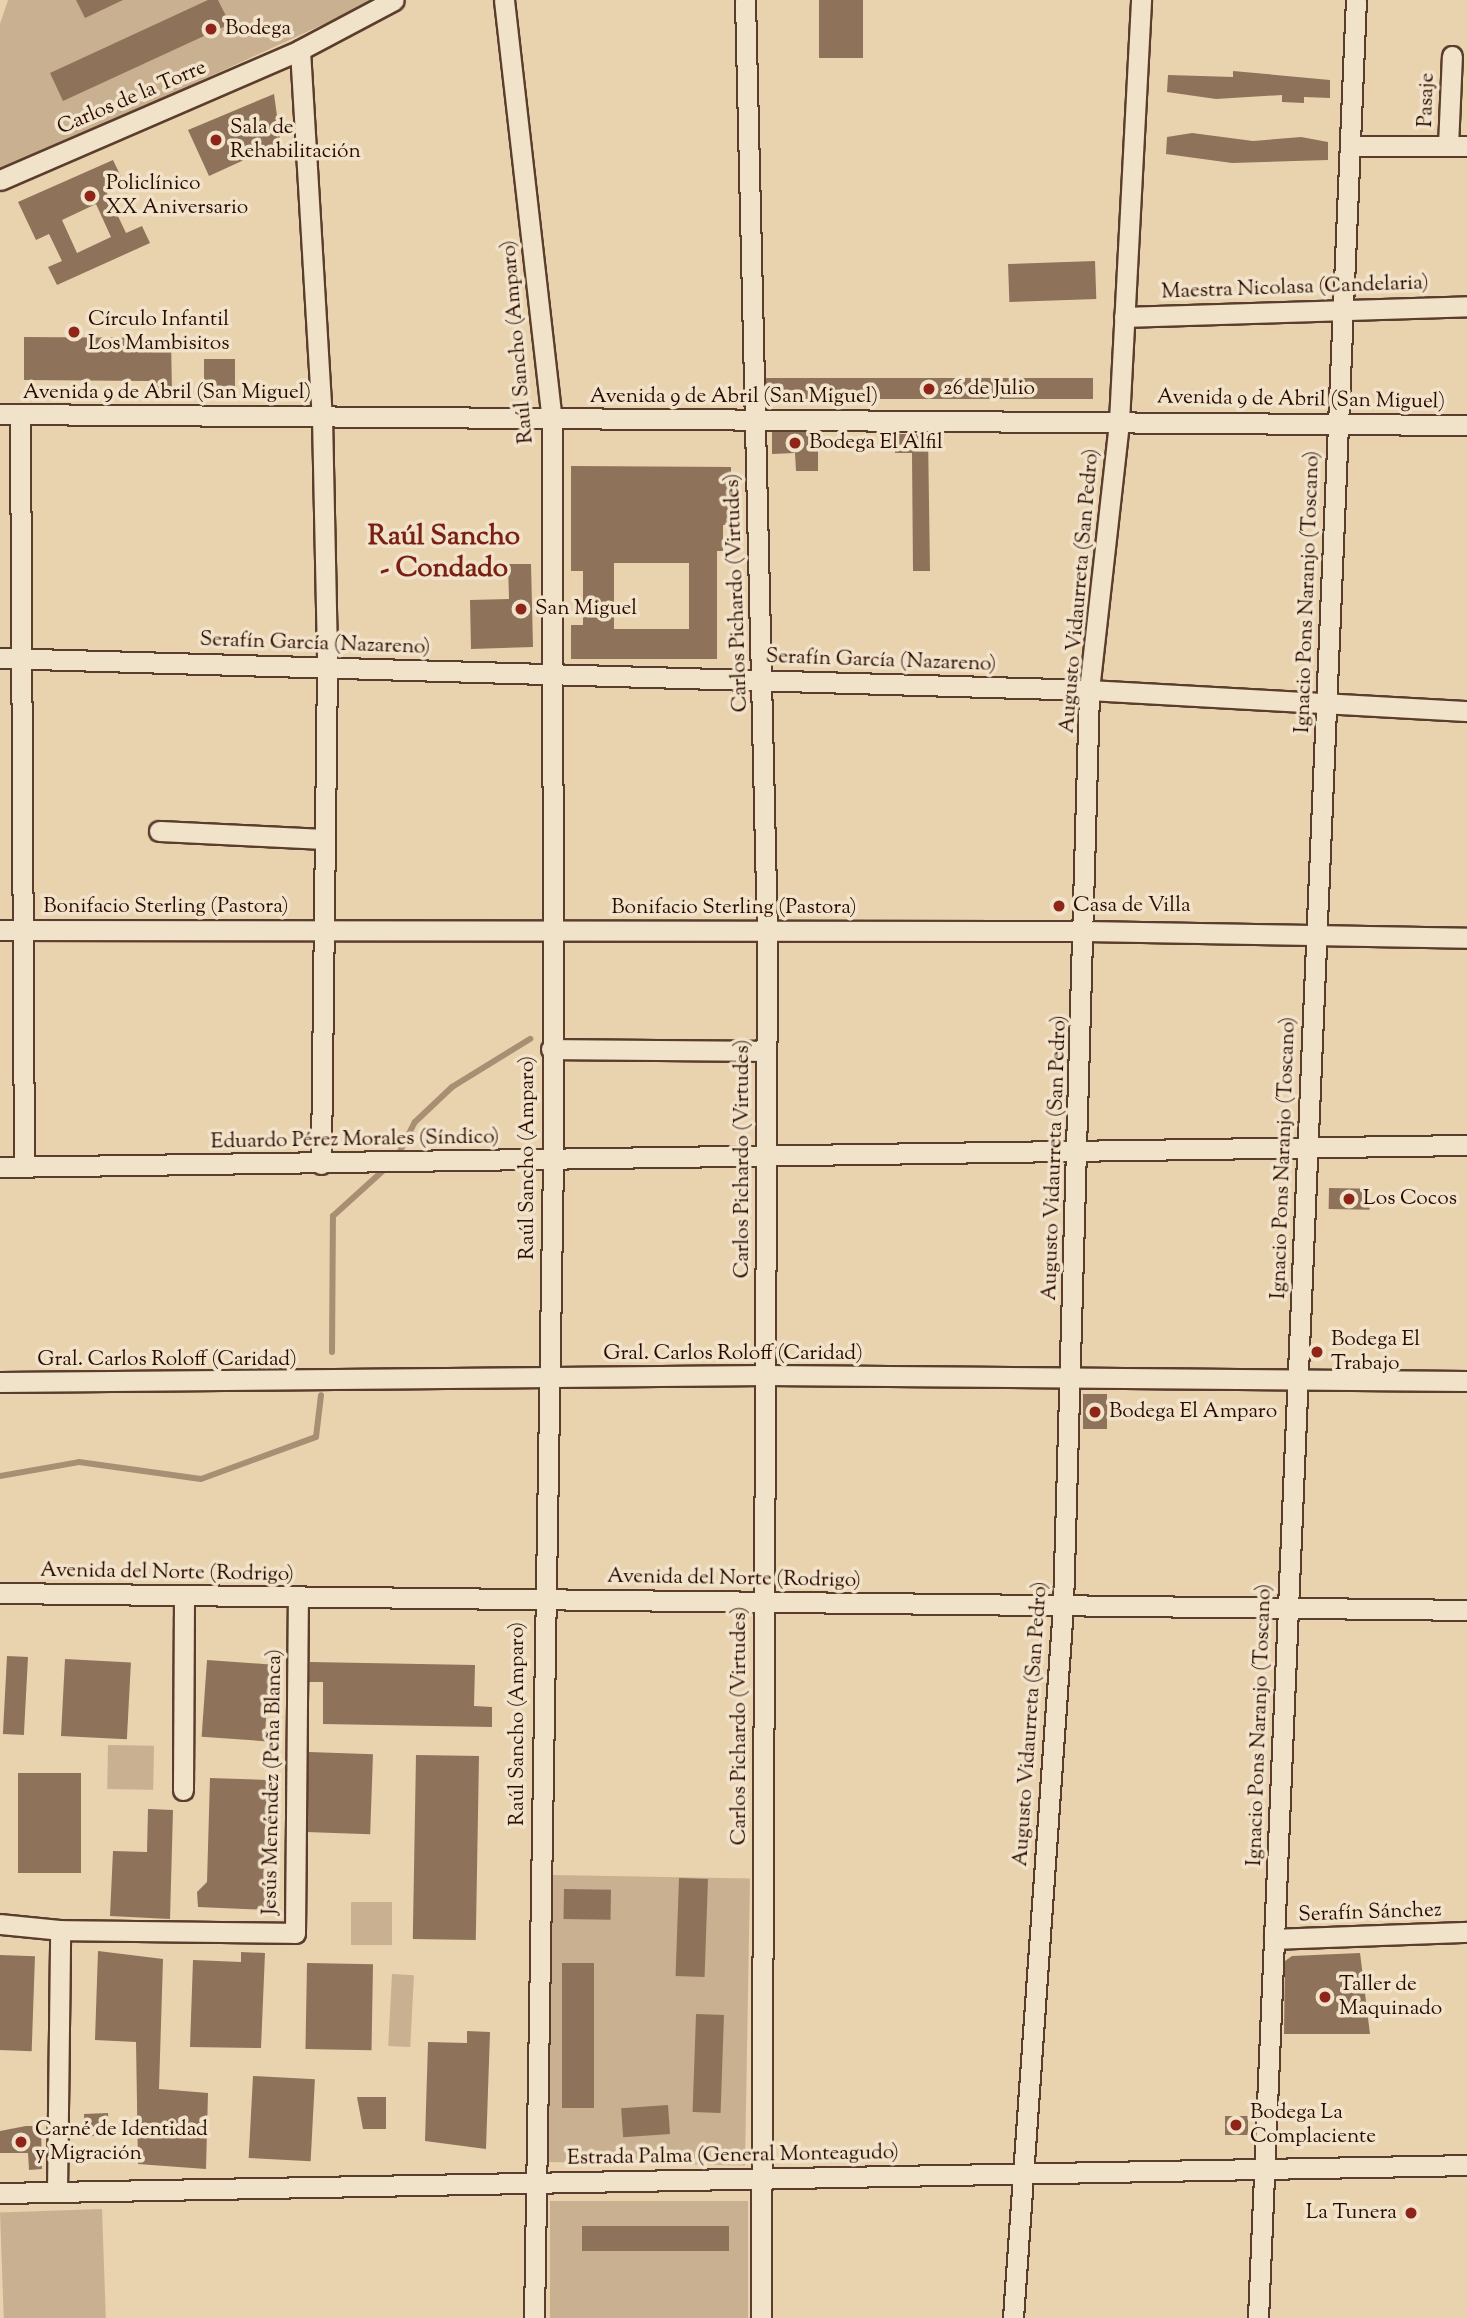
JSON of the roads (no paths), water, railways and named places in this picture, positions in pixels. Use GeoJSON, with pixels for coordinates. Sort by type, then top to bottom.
{"type":"FeatureCollection","features":[{"type":"Feature","properties":{"kind":"street","name":"Carlos de la Torre"},"geometry":{"type":"LineString","coordinates":[[0,180],[300,50],[394,0]]}},
{"type":"Feature","properties":{"kind":"street","name":"Raúl Sancho (Amparo)"},"geometry":{"type":"LineString","coordinates":[[505,0],[552,419],[548,930],[552,1160],[542,1600],[534,2318]]}},
{"type":"Feature","properties":{"kind":"street","name":"Carlos Pichardo (Virtudes)"},"geometry":{"type":"LineString","coordinates":[[746,0],[767,932],[764,1051],[766,1375],[761,2318]]}},
{"type":"Feature","properties":{"kind":"street","name":"Augusto Vidaurreta (San Pedro)"},"geometry":{"type":"LineString","coordinates":[[1013,2318],[1063,1606],[1069,1376],[1080,1152],[1089,690],[1119,421],[1141,0]]}},
{"type":"Feature","properties":{"kind":"street","name":"Ignacio Pons Naranjo (Toscano)"},"geometry":{"type":"LineString","coordinates":[[1258,2318],[1356,0]]}},
{"type":"Feature","properties":{"kind":"street"},"geometry":{"type":"LineString","coordinates":[[300,50],[322,417],[327,666],[321,1164]]}},
{"type":"Feature","properties":{"kind":"street","name":"Pasaje"},"geometry":{"type":"LineString","coordinates":[[1451,56],[1457,146]]}},
{"type":"Feature","properties":{"kind":"street"},"geometry":{"type":"LineString","coordinates":[[1349,146],[1457,146]]}},
{"type":"Feature","properties":{"kind":"street","name":"Maestra Nicolasa (Candelaria)"},"geometry":{"type":"LineString","coordinates":[[1124,317],[1467,306]]}},
{"type":"Feature","properties":{"kind":"street","name":"Avenida 9 de Abril (San Miguel)"},"geometry":{"type":"LineString","coordinates":[[0,414],[1467,425]]}},
{"type":"Feature","properties":{"kind":"street"},"geometry":{"type":"LineString","coordinates":[[20,414],[24,1166]]}},
{"type":"Feature","properties":{"kind":"street","name":"Serafín García (Nazareno)"},"geometry":{"type":"LineString","coordinates":[[0,658],[1089,690],[1326,701],[1467,711]]}},
{"type":"Feature","properties":{"kind":"street"},"geometry":{"type":"LineString","coordinates":[[159,831],[325,839]]}},
{"type":"Feature","properties":{"kind":"street","name":"Bonifacio Sterling (Pastora)"},"geometry":{"type":"LineString","coordinates":[[0,930],[1084,930],[1316,937],[1467,938]]}},
{"type":"Feature","properties":{"kind":"street"},"geometry":{"type":"LineString","coordinates":[[551,1049],[764,1051]]}},
{"type":"Feature","properties":{"kind":"street","name":"Eduardo Pérez Morales (Síndico)"},"geometry":{"type":"LineString","coordinates":[[0,1167],[1307,1151],[1467,1145]]}},
{"type":"Feature","properties":{"kind":"street","name":"Gral. Carlos Roloff (Caridad)"},"geometry":{"type":"LineString","coordinates":[[0,1382],[766,1375],[1467,1381]]}},
{"type":"Feature","properties":{"kind":"street","name":"Avenida del Norte (Rodrigo)"},"geometry":{"type":"LineString","coordinates":[[0,1593],[1467,1610]]}},
{"type":"Feature","properties":{"kind":"street"},"geometry":{"type":"LineString","coordinates":[[183,1790],[184,1595]]}},
{"type":"Feature","properties":{"kind":"street","name":"Jesús Menéndez (Peña Blanca)"},"geometry":{"type":"LineString","coordinates":[[60,1930],[295,1933],[298,1597]]}},
{"type":"Feature","properties":{"kind":"street"},"geometry":{"type":"LineString","coordinates":[[0,1924],[60,1930],[57,2192]]}},
{"type":"Feature","properties":{"kind":"street","name":"Serafín Sánchez"},"geometry":{"type":"LineString","coordinates":[[1274,1939],[1467,1932]]}},
{"type":"Feature","properties":{"kind":"street","name":"Estrada Palma (General Monteagudo)"},"geometry":{"type":"LineString","coordinates":[[0,2193],[1467,2165]]}},
{"type":"Feature","properties":{"kind":"waterway"},"geometry":{"type":"LineString","coordinates":[[397,1157],[415,1122],[452,1087],[530,1039]]}},
{"type":"Feature","properties":{"kind":"waterway"},"geometry":{"type":"LineString","coordinates":[[332,1352],[333,1216],[387,1167]]}},
{"type":"Feature","properties":{"kind":"waterway"},"geometry":{"type":"LineString","coordinates":[[0,1476],[79,1462],[201,1479],[316,1437],[321,1395]]}},
{"type":"Feature","properties":{"kind":"place","name":"Bodega"},"geometry":{"type":"Point","coordinates":[211,29]}},
{"type":"Feature","properties":{"kind":"place","name":"Sala de Rehabilitación"},"geometry":{"type":"Point","coordinates":[216,140]}},
{"type":"Feature","properties":{"kind":"place","name":"Policlínico XX Aniversario"},"geometry":{"type":"Point","coordinates":[90,196]}},
{"type":"Feature","properties":{"kind":"place","name":"Círculo Infantil Los Mambisitos"},"geometry":{"type":"Point","coordinates":[74,332]}},
{"type":"Feature","properties":{"kind":"place","name":"26 de Julio"},"geometry":{"type":"Point","coordinates":[929,389]}},
{"type":"Feature","properties":{"kind":"place","name":"Bodega El Alfil"},"geometry":{"type":"Point","coordinates":[795,443]}},
{"type":"Feature","properties":{"kind":"place","name":"San Miguel"},"geometry":{"type":"Point","coordinates":[521,609]}},
{"type":"Feature","properties":{"kind":"place","name":"Casa de Villa"},"geometry":{"type":"Point","coordinates":[1059,906]}},
{"type":"Feature","properties":{"kind":"place","name":"Los Cocos"},"geometry":{"type":"Point","coordinates":[1349,1199]}},
{"type":"Feature","properties":{"kind":"place","name":"Bodega El Trabajo"},"geometry":{"type":"Point","coordinates":[1317,1352]}},
{"type":"Feature","properties":{"kind":"place","name":"Bodega El Amparo"},"geometry":{"type":"Point","coordinates":[1095,1412]}},
{"type":"Feature","properties":{"kind":"place","name":"Taller de Maquinado"},"geometry":{"type":"Point","coordinates":[1325,1997]}},
{"type":"Feature","properties":{"kind":"place","name":"Bodega La Complaciente"},"geometry":{"type":"Point","coordinates":[1236,2125]}},
{"type":"Feature","properties":{"kind":"place","name":"Carné de Identidad y Migración"},"geometry":{"type":"Point","coordinates":[21,2142]}},
{"type":"Feature","properties":{"kind":"place","name":"La Tunera"},"geometry":{"type":"Point","coordinates":[1411,2213]}},
{"type":"Feature","properties":{"kind":"district","name":"Raúl Sancho - Condado"},"geometry":{"type":"Point","coordinates":[444,553]}}]}
